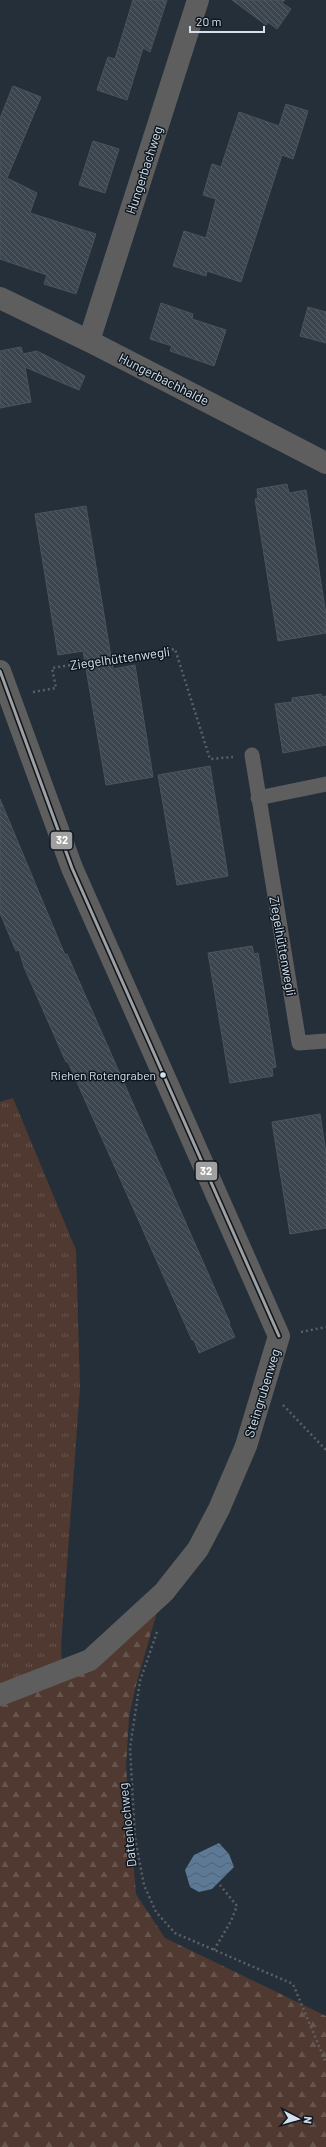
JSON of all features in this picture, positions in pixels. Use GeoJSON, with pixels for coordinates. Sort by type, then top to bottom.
{"type":"FeatureCollection","features":[{"type":"Feature","properties":{"kind":"street","name":"Hungerbachweg"},"geometry":{"type":"LineString","coordinates":[[90,341],[198,0]]}},
{"type":"Feature","properties":{"kind":"street","name":"Hungerbachhalde"},"geometry":{"type":"LineString","coordinates":[[0,298],[90,341],[326,463]]}},
{"type":"Feature","properties":{"kind":"street","name":"Steingrubenweg"},"geometry":{"type":"LineString","coordinates":[[0,671],[72,868],[279,1336],[246,1446],[219,1509],[198,1549],[164,1592],[90,1660],[0,1695]]}},
{"type":"Feature","properties":{"kind":"lane","name":"Ziegelhüttenwegli"},"geometry":{"type":"LineString","coordinates":[[252,755],[299,1043],[326,1040]]}},
{"type":"Feature","properties":{"kind":"lane"},"geometry":{"type":"LineString","coordinates":[[258,798],[326,784]]}},
{"type":"Feature","properties":{"kind":"path","name":"Ziegelhüttenwegli"},"geometry":{"type":"LineString","coordinates":[[10,697],[56,688],[52,668],[175,649],[210,760],[252,755]]}},
{"type":"Feature","properties":{"kind":"path"},"geometry":{"type":"LineString","coordinates":[[264,1386],[326,1450]]}},
{"type":"Feature","properties":{"kind":"path","name":"Dattenlochweg"},"geometry":{"type":"LineString","coordinates":[[164,1592],[162,1619],[140,1681],[130,1748],[135,1838],[144,1885],[156,1912],[175,1933],[292,1984],[326,2063]]}},
{"type":"Feature","properties":{"kind":"path"},"geometry":{"type":"LineString","coordinates":[[214,1950],[231,1921],[237,1906],[220,1885]]}},
{"type":"Feature","properties":{"kind":"green space"},"geometry":{"type":"Polygon","coordinates":[[[13,1098],[76,1250],[80,1388],[61,1646],[62,1666],[0,1686],[0,1102],[13,1098]]]}},
{"type":"Feature","properties":{"kind":"green space"},"geometry":{"type":"Polygon","coordinates":[[[158,1609],[136,1685],[129,1717],[126,1767],[136,1894],[165,1938],[326,2016],[326,2147],[0,2147],[0,1700],[158,1609]]]}},
{"type":"Feature","properties":{"kind":"water"},"geometry":{"type":"Polygon","coordinates":[[[219,1843],[229,1854],[234,1867],[212,1889],[199,1892],[190,1887],[185,1870],[194,1855],[219,1843]]]}},
{"type":"Feature","properties":{"kind":"building"},"geometry":{"type":"Polygon","coordinates":[[[133,0],[167,0],[150,52],[143,48],[127,100],[97,90],[108,57],[115,59],[133,0]]]}},
{"type":"Feature","properties":{"kind":"building"},"geometry":{"type":"Polygon","coordinates":[[[232,0],[285,0],[282,3],[291,9],[277,29],[268,22],[266,25],[232,0]]]}},
{"type":"Feature","properties":{"kind":"building"},"geometry":{"type":"Polygon","coordinates":[[[13,86],[41,97],[7,178],[37,193],[30,213],[96,234],[76,294],[44,284],[47,275],[0,259],[0,118],[13,86]]]}},
{"type":"Feature","properties":{"kind":"building"},"geometry":{"type":"Polygon","coordinates":[[[286,104],[308,111],[293,159],[282,155],[241,282],[207,271],[206,276],[173,266],[184,231],[206,238],[216,199],[203,195],[212,164],[221,167],[239,112],[279,126],[286,104]]]}},
{"type":"Feature","properties":{"kind":"building"},"geometry":{"type":"Polygon","coordinates":[[[93,141],[119,149],[105,193],[79,185],[93,141]]]}},
{"type":"Feature","properties":{"kind":"building"},"geometry":{"type":"Polygon","coordinates":[[[161,303],[193,314],[192,319],[226,330],[214,366],[170,351],[172,346],[150,339],[161,303]]]}},
{"type":"Feature","properties":{"kind":"building"},"geometry":{"type":"Polygon","coordinates":[[[308,307],[326,312],[326,343],[300,336],[308,307]]]}},
{"type":"Feature","properties":{"kind":"building"},"geometry":{"type":"Polygon","coordinates":[[[21,347],[23,354],[37,351],[85,376],[79,390],[25,367],[31,402],[0,408],[0,351],[21,347]]]}},
{"type":"Feature","properties":{"kind":"building"},"geometry":{"type":"Polygon","coordinates":[[[287,484],[289,493],[306,490],[326,614],[326,633],[278,641],[255,499],[258,498],[257,489],[287,484]]]}},
{"type":"Feature","properties":{"kind":"building"},"geometry":{"type":"Polygon","coordinates":[[[86,506],[113,669],[135,665],[153,777],[106,785],[83,651],[58,655],[35,514],[86,506]]]}},
{"type":"Feature","properties":{"kind":"building"},"geometry":{"type":"Polygon","coordinates":[[[321,694],[322,697],[326,696],[326,745],[283,753],[275,704],[292,702],[292,698],[321,694]]]}},
{"type":"Feature","properties":{"kind":"building"},"geometry":{"type":"Polygon","coordinates":[[[210,766],[228,876],[177,885],[158,775],[210,766]]]}},
{"type":"Feature","properties":{"kind":"building"},"geometry":{"type":"Polygon","coordinates":[[[0,799],[65,955],[67,954],[230,1323],[229,1324],[235,1337],[199,1353],[68,1062],[66,1062],[24,967],[19,950],[16,951],[0,913],[0,799]]]}},
{"type":"Feature","properties":{"kind":"building"},"geometry":{"type":"Polygon","coordinates":[[[252,946],[254,954],[258,953],[276,1067],[272,1068],[273,1076],[230,1083],[208,953],[252,946]]]}},
{"type":"Feature","properties":{"kind":"building"},"geometry":{"type":"Polygon","coordinates":[[[320,1114],[326,1153],[326,1228],[290,1234],[272,1122],[320,1114]]]}},
{"type":"Feature","properties":{"kind":"transit line","name":"32"},"geometry":{"type":"LineString","coordinates":[[0,671],[72,868],[279,1336]]}},
{"type":"Feature","properties":{"kind":"place","name":"Riehen Rotengraben"},"geometry":{"type":"Point","coordinates":[163,1075]}}]}
